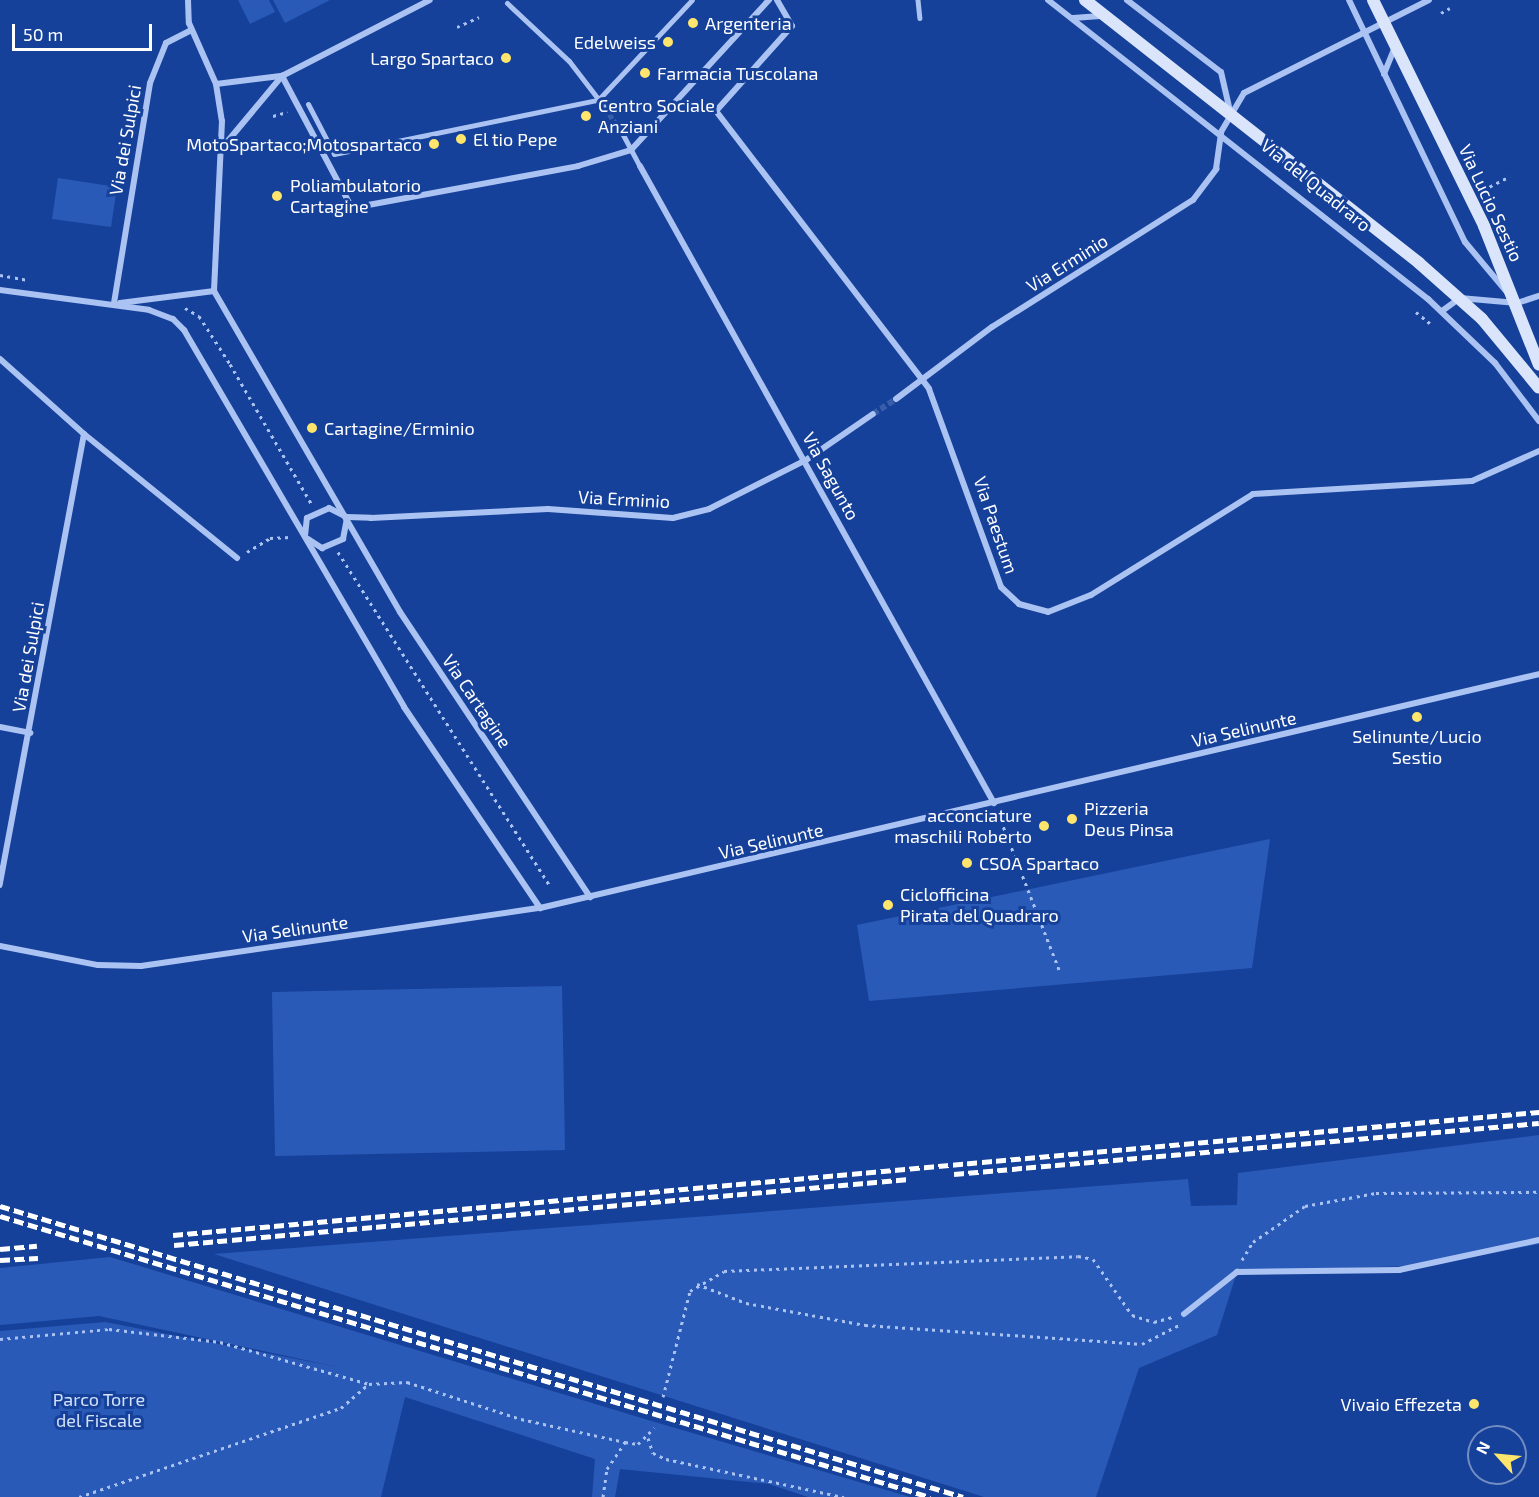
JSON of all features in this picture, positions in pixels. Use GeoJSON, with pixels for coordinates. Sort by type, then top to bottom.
{"type":"FeatureCollection","features":[{"type":"Feature","properties":{"kind":"main road","name":"Via del Quadraro"},"geometry":{"type":"LineString","coordinates":[[1084,0],[1231,113],[1460,298],[1539,388]]}},
{"type":"Feature","properties":{"kind":"main road","name":"Via Lucio Sestio"},"geometry":{"type":"LineString","coordinates":[[1373,0],[1517,303]]}},
{"type":"Feature","properties":{"kind":"main road"},"geometry":{"type":"LineString","coordinates":[[1517,303],[1539,365]]}},
{"type":"Feature","properties":{"kind":"street"},"geometry":{"type":"LineString","coordinates":[[114,303],[214,291],[222,148],[216,84],[191,30],[188,0]]}},
{"type":"Feature","properties":{"kind":"street"},"geometry":{"type":"LineString","coordinates":[[216,84],[282,76],[430,0]]}},
{"type":"Feature","properties":{"kind":"street"},"geometry":{"type":"LineString","coordinates":[[308,105],[334,154],[598,100],[692,0]]}},
{"type":"Feature","properties":{"kind":"street"},"geometry":{"type":"LineString","coordinates":[[282,76],[352,208],[578,166],[631,150],[769,0]]}},
{"type":"Feature","properties":{"kind":"street","name":"Via Paestum"},"geometry":{"type":"LineString","coordinates":[[777,0],[792,26],[716,111],[920,375],[944,417],[1001,587],[1019,604],[1048,612],[1091,595],[1253,494],[1472,481],[1539,451]]}},
{"type":"Feature","properties":{"kind":"street","name":"Via del Quadraro"},"geometry":{"type":"LineString","coordinates":[[1048,0],[1221,132],[1442,311],[1495,363],[1539,422]]}},
{"type":"Feature","properties":{"kind":"street"},"geometry":{"type":"LineString","coordinates":[[1127,0],[1221,72],[1231,113]]}},
{"type":"Feature","properties":{"kind":"street","name":"Via Lucio Sestio"},"geometry":{"type":"LineString","coordinates":[[1349,0],[1465,242],[1517,303]]}},
{"type":"Feature","properties":{"kind":"street"},"geometry":{"type":"LineString","coordinates":[[1221,132],[1244,93],[1429,0]]}},
{"type":"Feature","properties":{"kind":"street"},"geometry":{"type":"LineString","coordinates":[[507,3],[569,60],[605,108]]}},
{"type":"Feature","properties":{"kind":"street"},"geometry":{"type":"LineString","coordinates":[[1072,18],[1106,16]]}},
{"type":"Feature","properties":{"kind":"street","name":"Via dei Sulpici"},"geometry":{"type":"LineString","coordinates":[[114,303],[150,83],[166,43],[191,30]]}},
{"type":"Feature","properties":{"kind":"street"},"geometry":{"type":"LineString","coordinates":[[1384,74],[1395,48]]}},
{"type":"Feature","properties":{"kind":"street"},"geometry":{"type":"LineString","coordinates":[[222,148],[282,76]]}},
{"type":"Feature","properties":{"kind":"street"},"geometry":{"type":"LineString","coordinates":[[621,131],[640,166]]}},
{"type":"Feature","properties":{"kind":"street","name":"Via Erminio"},"geometry":{"type":"LineString","coordinates":[[896,399],[920,375],[1194,200],[1219,163],[1221,132]]}},
{"type":"Feature","properties":{"kind":"street","name":"Via Sagunto"},"geometry":{"type":"LineString","coordinates":[[640,166],[806,460],[994,803]]}},
{"type":"Feature","properties":{"kind":"street"},"geometry":{"type":"LineString","coordinates":[[0,290],[114,303],[160,313],[184,330],[404,707],[540,908]]}},
{"type":"Feature","properties":{"kind":"street","name":"Via Cartagine"},"geometry":{"type":"LineString","coordinates":[[214,291],[400,612],[590,897]]}},
{"type":"Feature","properties":{"kind":"street"},"geometry":{"type":"LineString","coordinates":[[1442,311],[1460,298],[1517,303],[1539,296]]}},
{"type":"Feature","properties":{"kind":"street"},"geometry":{"type":"LineString","coordinates":[[0,359],[84,435],[237,558]]}},
{"type":"Feature","properties":{"kind":"street","name":"Via Erminio"},"geometry":{"type":"LineString","coordinates":[[347,517],[548,509],[673,518],[709,509],[806,460],[873,414]]}},
{"type":"Feature","properties":{"kind":"street","name":"Via dei Sulpici"},"geometry":{"type":"LineString","coordinates":[[0,885],[84,435]]}},
{"type":"Feature","properties":{"kind":"street"},"geometry":{"type":"LineString","coordinates":[[328,508],[347,517],[343,539],[322,548],[305,537],[307,518],[328,508]]}},
{"type":"Feature","properties":{"kind":"street","name":"Via Selinunte"},"geometry":{"type":"LineString","coordinates":[[0,946],[98,965],[141,966],[540,908],[1539,674]]}},
{"type":"Feature","properties":{"kind":"street"},"geometry":{"type":"LineString","coordinates":[[0,727],[30,733]]}},
{"type":"Feature","properties":{"kind":"street"},"geometry":{"type":"LineString","coordinates":[[1184,1314],[1237,1272],[1399,1270],[1539,1239]]}},
{"type":"Feature","properties":{"kind":"lane"},"geometry":{"type":"LineString","coordinates":[[917,2],[920,18]]}},
{"type":"Feature","properties":{"kind":"path"},"geometry":{"type":"LineString","coordinates":[[1442,13],[1450,8]]}},
{"type":"Feature","properties":{"kind":"path"},"geometry":{"type":"LineString","coordinates":[[457,27],[478,17]]}},
{"type":"Feature","properties":{"kind":"path"},"geometry":{"type":"LineString","coordinates":[[1476,194],[1510,176]]}},
{"type":"Feature","properties":{"kind":"path"},"geometry":{"type":"LineString","coordinates":[[1416,312],[1432,325]]}},
{"type":"Feature","properties":{"kind":"path"},"geometry":{"type":"LineString","coordinates":[[199,316],[310,501]]}},
{"type":"Feature","properties":{"kind":"path"},"geometry":{"type":"LineString","coordinates":[[237,558],[270,538],[305,537]]}},
{"type":"Feature","properties":{"kind":"path"},"geometry":{"type":"LineString","coordinates":[[338,552],[549,885]]}},
{"type":"Feature","properties":{"kind":"path"},"geometry":{"type":"LineString","coordinates":[[994,803],[1060,972]]}},
{"type":"Feature","properties":{"kind":"path"},"geometry":{"type":"LineString","coordinates":[[1237,1272],[1253,1242],[1305,1206],[1376,1193],[1539,1192]]}},
{"type":"Feature","properties":{"kind":"path"},"geometry":{"type":"LineString","coordinates":[[663,1397],[690,1291],[698,1284],[724,1271],[1078,1256],[1093,1259],[1132,1315],[1154,1322],[1184,1314],[1180,1329],[1142,1344],[865,1325],[746,1303],[698,1284]]}},
{"type":"Feature","properties":{"kind":"path"},"geometry":{"type":"LineString","coordinates":[[0,1339],[110,1329],[220,1342],[369,1384],[407,1382],[521,1419],[625,1442],[648,1438],[654,1428]]}},
{"type":"Feature","properties":{"kind":"path"},"geometry":{"type":"LineString","coordinates":[[79,1497],[341,1408],[369,1384]]}},
{"type":"Feature","properties":{"kind":"path"},"geometry":{"type":"LineString","coordinates":[[648,1438],[653,1453],[666,1459],[844,1497]]}},
{"type":"Feature","properties":{"kind":"path"},"geometry":{"type":"LineString","coordinates":[[603,1497],[607,1469],[625,1442]]}},
{"type":"Feature","properties":{"kind":"green space"},"geometry":{"type":"Polygon","coordinates":[[[238,0],[269,0],[275,12],[250,24],[238,0]]]}},
{"type":"Feature","properties":{"kind":"green space"},"geometry":{"type":"Polygon","coordinates":[[[273,0],[330,0],[285,23],[273,0]]]}},
{"type":"Feature","properties":{"kind":"green space"},"geometry":{"type":"Polygon","coordinates":[[[58,178],[117,187],[111,227],[52,219],[58,178]]]}},
{"type":"Feature","properties":{"kind":"green space"},"geometry":{"type":"Polygon","coordinates":[[[1270,839],[1252,968],[869,1001],[857,925],[1270,839]]]}},
{"type":"Feature","properties":{"kind":"green space"},"geometry":{"type":"Polygon","coordinates":[[[562,986],[565,1150],[275,1156],[272,992],[562,986]]]}},
{"type":"Feature","properties":{"kind":"green space"},"geometry":{"type":"Polygon","coordinates":[[[1539,1135],[1539,1244],[1434,1265],[1237,1272],[1217,1335],[1139,1368],[1096,1497],[984,1497],[214,1254],[1188,1179],[1191,1206],[1237,1205],[1238,1173],[1539,1135]]]}},
{"type":"Feature","properties":{"kind":"green space","name":"Parco Torre del Fiscale"},"geometry":{"type":"Polygon","coordinates":[[[110,1257],[910,1497],[808,1497],[769,1484],[620,1469],[615,1497],[592,1497],[595,1459],[405,1397],[381,1497],[0,1497],[0,1331],[105,1322],[338,1367],[99,1316],[0,1325],[0,1268],[110,1257]]]}},
{"type":"Feature","properties":{"kind":"tunnel"},"geometry":{"type":"LineString","coordinates":[[605,108],[621,131]]}},
{"type":"Feature","properties":{"kind":"tunnel"},"geometry":{"type":"LineString","coordinates":[[873,414],[896,399]]}},
{"type":"Feature","properties":{"kind":"railway"},"geometry":{"type":"LineString","coordinates":[[173,1235],[1539,1112]]}},
{"type":"Feature","properties":{"kind":"railway"},"geometry":{"type":"LineString","coordinates":[[954,1174],[1539,1123]]}},
{"type":"Feature","properties":{"kind":"railway"},"geometry":{"type":"LineString","coordinates":[[174,1245],[909,1179]]}},
{"type":"Feature","properties":{"kind":"railway"},"geometry":{"type":"LineString","coordinates":[[0,1206],[963,1497]]}},
{"type":"Feature","properties":{"kind":"railway"},"geometry":{"type":"LineString","coordinates":[[0,1216],[930,1497]]}},
{"type":"Feature","properties":{"kind":"railway"},"geometry":{"type":"LineString","coordinates":[[0,1249],[37,1246]]}},
{"type":"Feature","properties":{"kind":"railway"},"geometry":{"type":"LineString","coordinates":[[0,1260],[38,1258]]}},
{"type":"Feature","properties":{"kind":"place","name":"Argenteria"},"geometry":{"type":"Point","coordinates":[693,23]}},
{"type":"Feature","properties":{"kind":"place","name":"Edelweiss"},"geometry":{"type":"Point","coordinates":[668,42]}},
{"type":"Feature","properties":{"kind":"place","name":"Largo Spartaco"},"geometry":{"type":"Point","coordinates":[506,58]}},
{"type":"Feature","properties":{"kind":"place","name":"Farmacia Tuscolana"},"geometry":{"type":"Point","coordinates":[645,73]}},
{"type":"Feature","properties":{"kind":"place","name":"Centro Sociale Anziani"},"geometry":{"type":"Point","coordinates":[586,116]}},
{"type":"Feature","properties":{"kind":"place","name":"El tio Pepe"},"geometry":{"type":"Point","coordinates":[461,139]}},
{"type":"Feature","properties":{"kind":"place","name":"MotoSpartaco;Motospartaco"},"geometry":{"type":"Point","coordinates":[434,144]}},
{"type":"Feature","properties":{"kind":"place","name":"Poliambulatorio Cartagine"},"geometry":{"type":"Point","coordinates":[277,196]}},
{"type":"Feature","properties":{"kind":"place","name":"Cartagine/Erminio"},"geometry":{"type":"Point","coordinates":[312,428]}},
{"type":"Feature","properties":{"kind":"place","name":"Selinunte/Lucio Sestio"},"geometry":{"type":"Point","coordinates":[1417,717]}},
{"type":"Feature","properties":{"kind":"place","name":"Pizzeria Deus Pinsa"},"geometry":{"type":"Point","coordinates":[1072,819]}},
{"type":"Feature","properties":{"kind":"place","name":"acconciature maschili Roberto"},"geometry":{"type":"Point","coordinates":[1044,826]}},
{"type":"Feature","properties":{"kind":"place","name":"CSOA Spartaco"},"geometry":{"type":"Point","coordinates":[967,863]}},
{"type":"Feature","properties":{"kind":"place","name":"Ciclofficina Pirata del Quadraro"},"geometry":{"type":"Point","coordinates":[888,905]}},
{"type":"Feature","properties":{"kind":"place","name":"Vivaio Effezeta"},"geometry":{"type":"Point","coordinates":[1474,1404]}}]}
